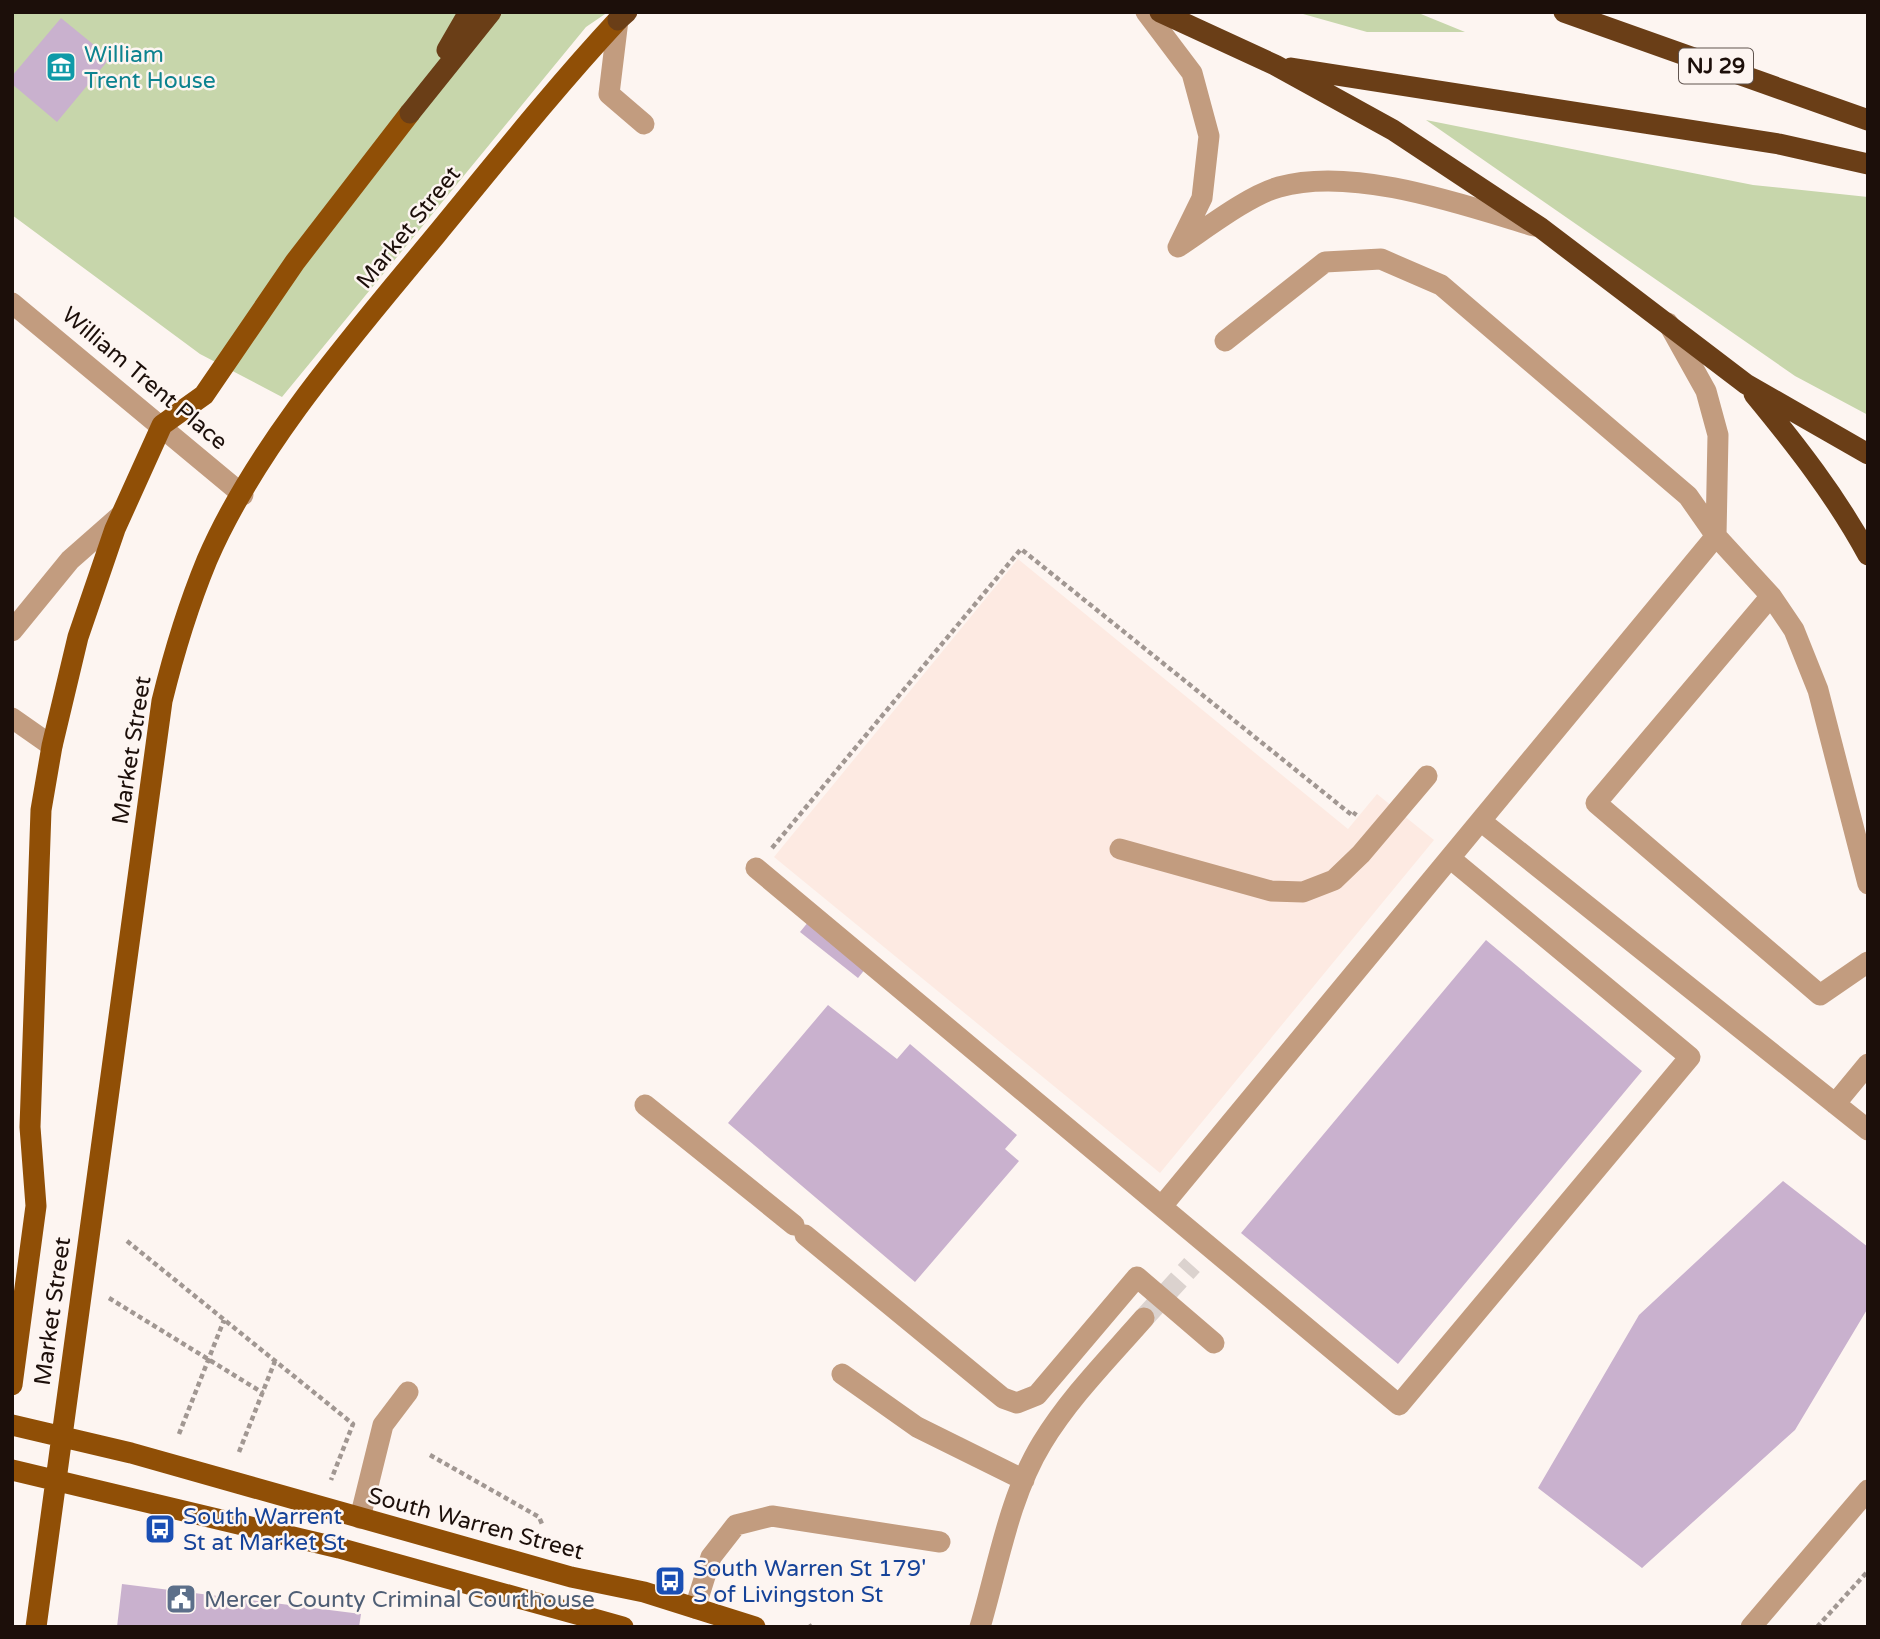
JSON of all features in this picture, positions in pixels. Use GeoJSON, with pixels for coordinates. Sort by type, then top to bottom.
{"type":"FeatureCollection","features":[{"type":"Feature","properties":{"kind":"highway"},"geometry":{"type":"LineString","coordinates":[[410,113],[469,12]]}},
{"type":"Feature","properties":{"kind":"highway"},"geometry":{"type":"LineString","coordinates":[[410,113],[491,12]]}},
{"type":"Feature","properties":{"kind":"highway"},"geometry":{"type":"LineString","coordinates":[[1160,12],[1275,65],[1393,131],[1541,228],[1746,384],[1868,454]]}},
{"type":"Feature","properties":{"kind":"highway","name":"NJ 29"},"geometry":{"type":"LineString","coordinates":[[1564,12],[1868,120]]}},
{"type":"Feature","properties":{"kind":"highway"},"geometry":{"type":"LineString","coordinates":[[1275,65],[1779,144],[1868,164]]}},
{"type":"Feature","properties":{"kind":"highway"},"geometry":{"type":"LineString","coordinates":[[1746,384],[1809,461],[1847,517],[1868,555]]}},
{"type":"Feature","properties":{"kind":"main road","name":"Market Street"},"geometry":{"type":"LineString","coordinates":[[36,1627],[162,701],[185,616],[208,557],[243,495],[269,451],[333,360],[572,70],[622,16]]}},
{"type":"Feature","properties":{"kind":"main road","name":"Market Street"},"geometry":{"type":"LineString","coordinates":[[12,1385],[36,1206],[30,1127],[41,810],[52,746],[78,637],[121,516],[162,425],[204,394],[295,262],[410,113]]}},
{"type":"Feature","properties":{"kind":"main road","name":"South Warren Street"},"geometry":{"type":"LineString","coordinates":[[12,1425],[571,1577],[644,1592],[755,1627]]}},
{"type":"Feature","properties":{"kind":"main road"},"geometry":{"type":"LineString","coordinates":[[12,1470],[326,1545],[623,1627]]}},
{"type":"Feature","properties":{"kind":"street"},"geometry":{"type":"LineString","coordinates":[[1146,12],[1192,73],[1209,136],[1202,198],[1178,247],[1276,188],[1311,180],[1342,180],[1450,200],[1541,228]]}},
{"type":"Feature","properties":{"kind":"street"},"geometry":{"type":"LineString","coordinates":[[622,16],[609,93],[645,124]]}},
{"type":"Feature","properties":{"kind":"street"},"geometry":{"type":"LineString","coordinates":[[1225,341],[1325,262],[1381,259],[1441,285],[1688,496],[1716,536],[1771,596],[1794,630],[1818,690],[1868,884]]}},
{"type":"Feature","properties":{"kind":"street","name":"William Trent Place"},"geometry":{"type":"LineString","coordinates":[[12,303],[243,495]]}},
{"type":"Feature","properties":{"kind":"street"},"geometry":{"type":"LineString","coordinates":[[1162,1206],[1716,536],[1718,435],[1706,391],[1668,323]]}},
{"type":"Feature","properties":{"kind":"street"},"geometry":{"type":"LineString","coordinates":[[12,631],[70,560],[121,516]]}},
{"type":"Feature","properties":{"kind":"street"},"geometry":{"type":"LineString","coordinates":[[1771,596],[1596,803],[1820,996],[1868,962]]}},
{"type":"Feature","properties":{"kind":"street"},"geometry":{"type":"LineString","coordinates":[[12,718],[52,746]]}},
{"type":"Feature","properties":{"kind":"street"},"geometry":{"type":"LineString","coordinates":[[1120,849],[1271,891],[1303,892],[1334,880],[1427,776]]}},
{"type":"Feature","properties":{"kind":"street"},"geometry":{"type":"LineString","coordinates":[[1482,822],[1868,1129]]}},
{"type":"Feature","properties":{"kind":"street"},"geometry":{"type":"LineString","coordinates":[[755,868],[1399,1405],[1690,1057],[1451,859]]}},
{"type":"Feature","properties":{"kind":"street"},"geometry":{"type":"LineString","coordinates":[[1835,1104],[1868,1064]]}},
{"type":"Feature","properties":{"kind":"street"},"geometry":{"type":"LineString","coordinates":[[645,1105],[1003,1398],[1017,1404],[1037,1395],[1137,1277],[1214,1343]]}},
{"type":"Feature","properties":{"kind":"street"},"geometry":{"type":"LineString","coordinates":[[981,1627],[1024,1480],[1041,1444],[1063,1411],[1144,1318]]}},
{"type":"Feature","properties":{"kind":"street"},"geometry":{"type":"LineString","coordinates":[[842,1374],[917,1427],[1024,1480]]}},
{"type":"Feature","properties":{"kind":"street"},"geometry":{"type":"LineString","coordinates":[[360,1518],[383,1426],[408,1392]]}},
{"type":"Feature","properties":{"kind":"street"},"geometry":{"type":"LineString","coordinates":[[1753,1624],[1868,1490]]}},
{"type":"Feature","properties":{"kind":"street"},"geometry":{"type":"LineString","coordinates":[[695,1608],[711,1557],[736,1525],[772,1516],[940,1542]]}},
{"type":"Feature","properties":{"kind":"path"},"geometry":{"type":"LineString","coordinates":[[755,868],[1021,549],[1353,817],[1359,809]]}},
{"type":"Feature","properties":{"kind":"path"},"geometry":{"type":"LineString","coordinates":[[127,1241],[353,1424],[331,1480]]}},
{"type":"Feature","properties":{"kind":"path"},"geometry":{"type":"LineString","coordinates":[[106,1296],[263,1393]]}},
{"type":"Feature","properties":{"kind":"path"},"geometry":{"type":"LineString","coordinates":[[179,1434],[224,1320]]}},
{"type":"Feature","properties":{"kind":"path"},"geometry":{"type":"LineString","coordinates":[[239,1452],[275,1361]]}},
{"type":"Feature","properties":{"kind":"path"},"geometry":{"type":"LineString","coordinates":[[430,1455],[539,1517],[542,1524]]}},
{"type":"Feature","properties":{"kind":"path"},"geometry":{"type":"LineString","coordinates":[[1817,1627],[1868,1571]]}},
{"type":"Feature","properties":{"kind":"shaded area"},"geometry":{"type":"Polygon","coordinates":[[[1018,559],[1348,829],[1377,794],[1434,840],[1160,1173],[774,857],[1018,559]]]}},
{"type":"Feature","properties":{"kind":"green space"},"geometry":{"type":"Polygon","coordinates":[[[12,12],[608,12],[586,27],[282,397],[200,354],[12,215],[12,12]]]}},
{"type":"Feature","properties":{"kind":"green space"},"geometry":{"type":"Polygon","coordinates":[[[1296,12],[1416,12],[1465,32],[1367,32],[1296,12]]]}},
{"type":"Feature","properties":{"kind":"green space"},"geometry":{"type":"Polygon","coordinates":[[[1426,120],[1753,185],[1868,197],[1868,415],[1795,376],[1426,120]]]}},
{"type":"Feature","properties":{"kind":"building","name":"William Trent House"},"geometry":{"type":"Polygon","coordinates":[[[61,18],[110,58],[57,122],[12,84],[12,76],[61,18]]]}},
{"type":"Feature","properties":{"kind":"building"},"geometry":{"type":"Polygon","coordinates":[[[809,921],[866,968],[858,978],[800,932],[809,921]]]}},
{"type":"Feature","properties":{"kind":"building"},"geometry":{"type":"Polygon","coordinates":[[[1486,940],[1642,1071],[1398,1364],[1241,1233],[1486,940]]]}},
{"type":"Feature","properties":{"kind":"building"},"geometry":{"type":"Polygon","coordinates":[[[828,1005],[897,1059],[910,1044],[1017,1135],[1005,1149],[1019,1161],[915,1282],[728,1123],[828,1005]]]}},
{"type":"Feature","properties":{"kind":"building"},"geometry":{"type":"Polygon","coordinates":[[[1783,1181],[1868,1247],[1868,1308],[1795,1430],[1642,1568],[1538,1488],[1639,1315],[1783,1181]]]}},
{"type":"Feature","properties":{"kind":"building","name":"Mercer County Criminal Courthouse"},"geometry":{"type":"Polygon","coordinates":[[[122,1584],[361,1614],[359,1627],[117,1627],[122,1584]]]}},
{"type":"Feature","properties":{"kind":"tunnel"},"geometry":{"type":"LineString","coordinates":[[1144,1318],[1192,1265]]}},
{"type":"Feature","properties":{"kind":"place","name":"William Trent House"},"geometry":{"type":"Point","coordinates":[61,67]}},
{"type":"Feature","properties":{"kind":"place","name":"South Warrent St at Market St"},"geometry":{"type":"Point","coordinates":[160,1529]}},
{"type":"Feature","properties":{"kind":"place","name":"South Warren St 179' S of Livingston St"},"geometry":{"type":"Point","coordinates":[670,1581]}},
{"type":"Feature","properties":{"kind":"place","name":"Mercer County Criminal Courthouse"},"geometry":{"type":"Point","coordinates":[181,1599]}}]}
